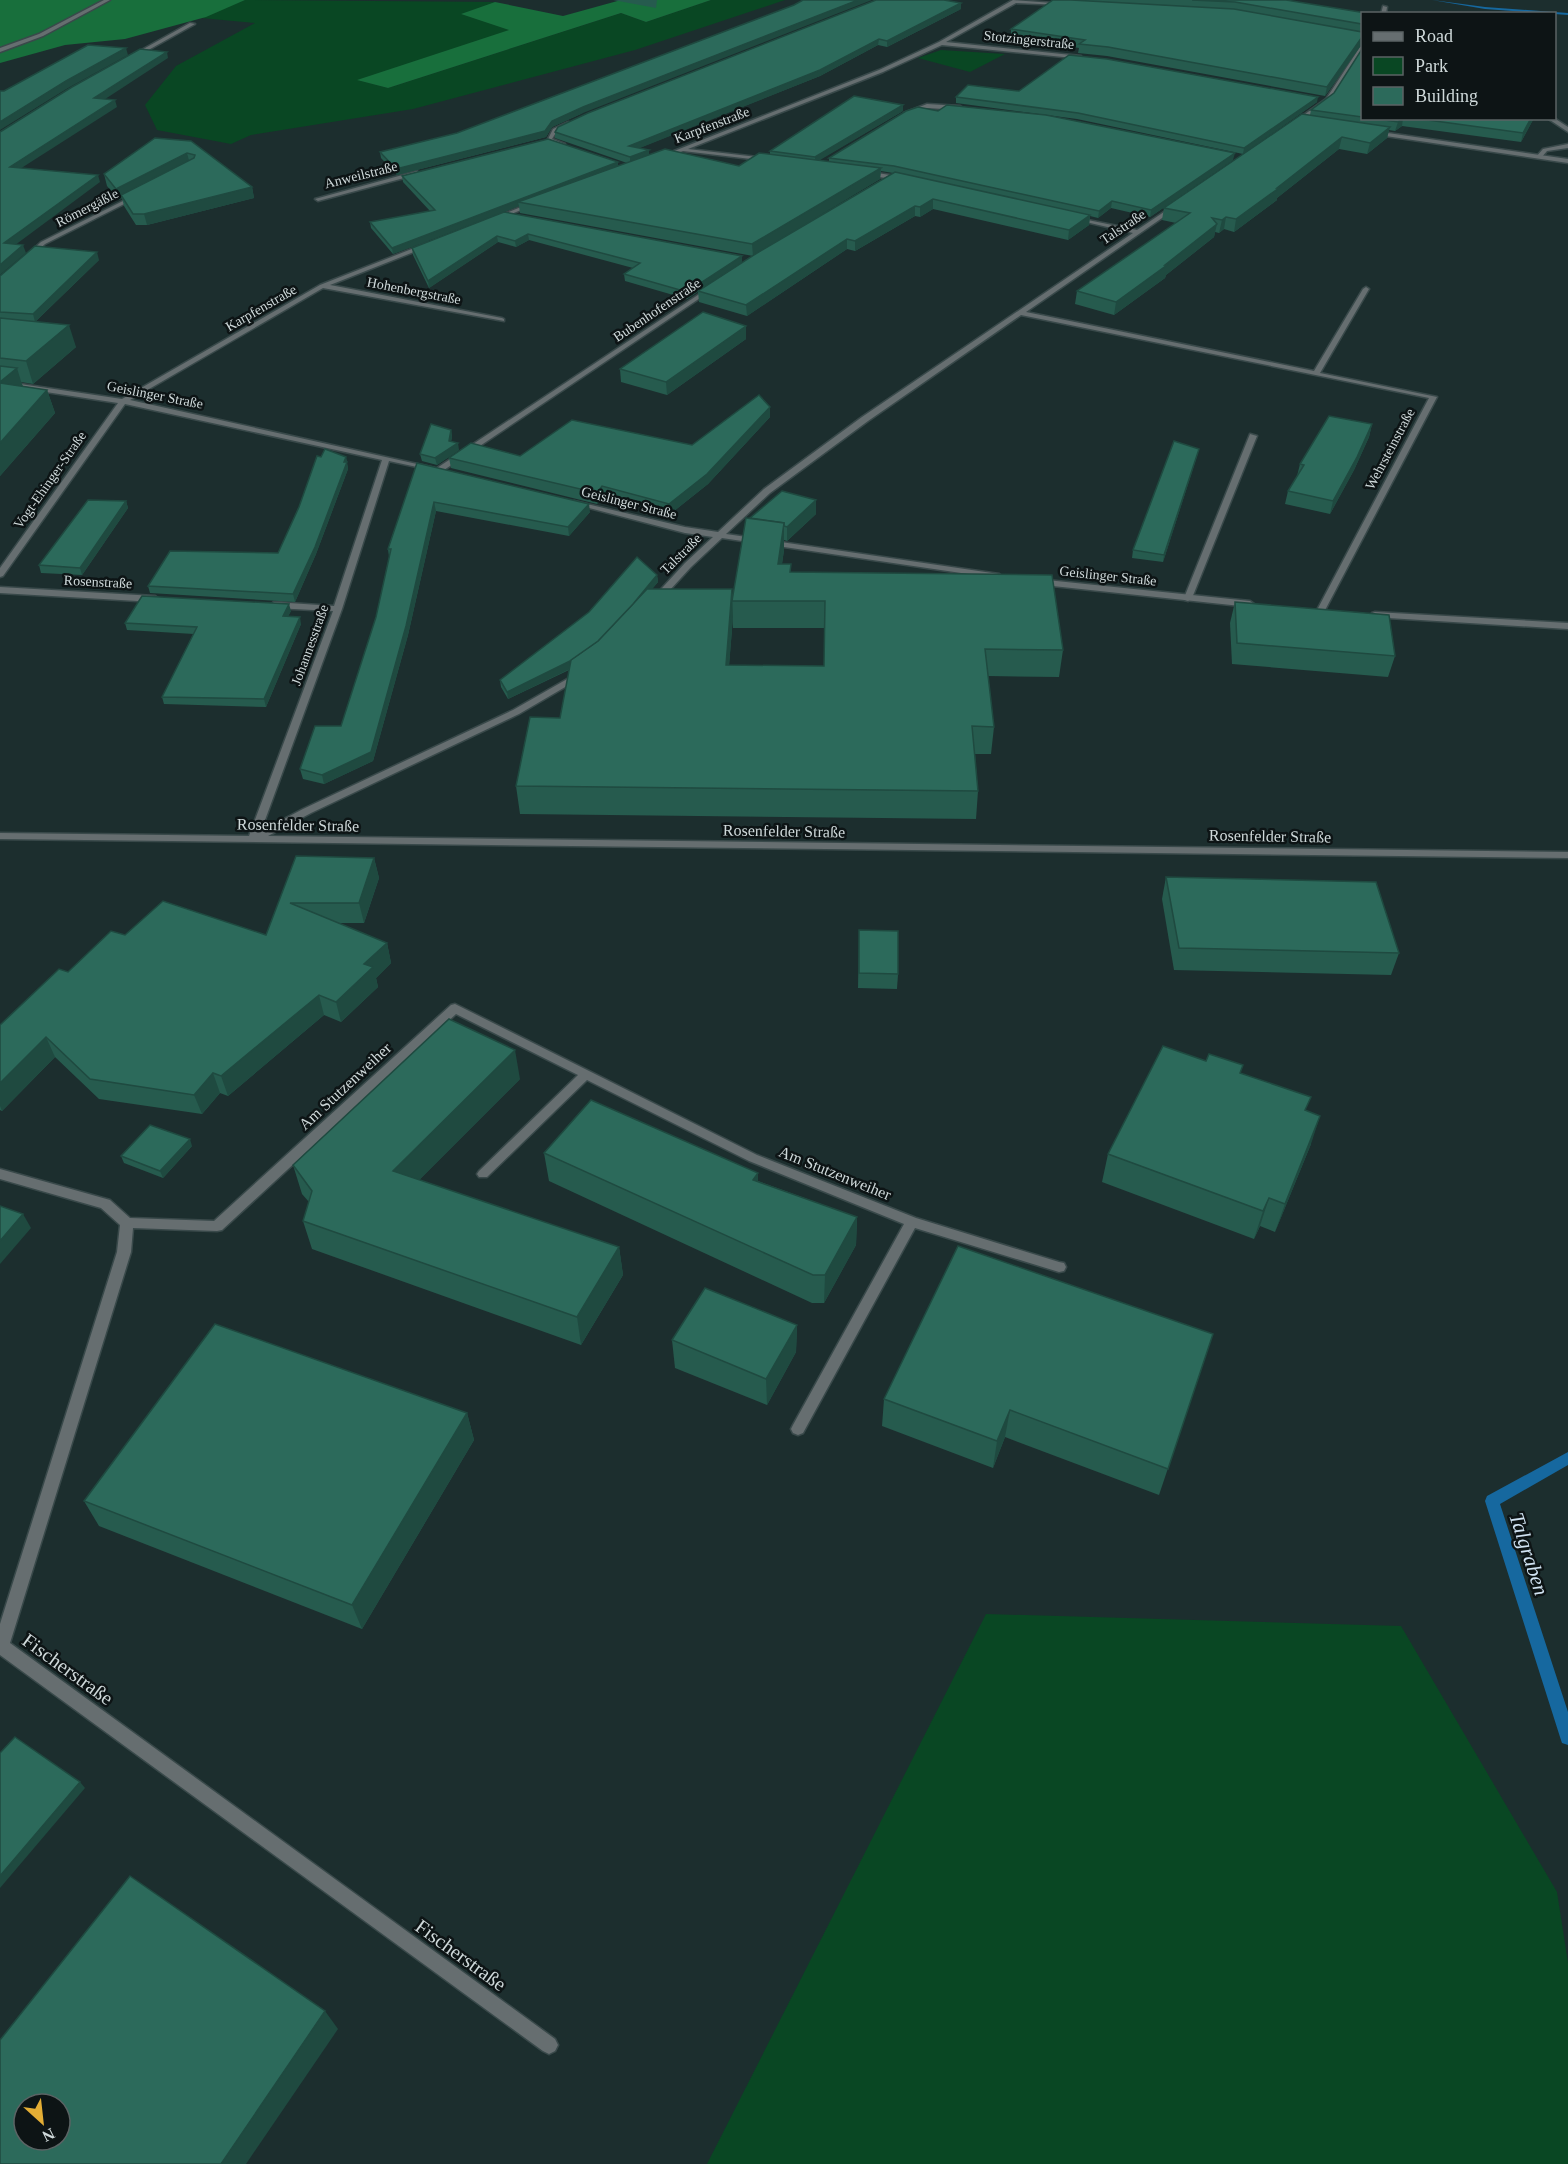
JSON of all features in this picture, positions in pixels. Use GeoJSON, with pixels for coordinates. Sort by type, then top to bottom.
{"type":"FeatureCollection","features":[{"type":"Feature","properties":{"kind":"street"},"geometry":{"type":"LineString","coordinates":[[0,50],[41,35],[108,0]]}},
{"type":"Feature","properties":{"kind":"street"},"geometry":{"type":"LineString","coordinates":[[1015,0],[1072,4]]}},
{"type":"Feature","properties":{"kind":"street","name":"Karpfenstraße"},"geometry":{"type":"LineString","coordinates":[[651,160],[881,71],[941,44],[1015,0]]}},
{"type":"Feature","properties":{"kind":"street"},"geometry":{"type":"LineString","coordinates":[[1384,12],[1385,7]]}},
{"type":"Feature","properties":{"kind":"street"},"geometry":{"type":"LineString","coordinates":[[121,63],[192,24]]}},
{"type":"Feature","properties":{"kind":"street","name":"Stotzingerstraße"},"geometry":{"type":"LineString","coordinates":[[941,44],[1083,58]]}},
{"type":"Feature","properties":{"kind":"street"},"geometry":{"type":"LineString","coordinates":[[1290,127],[1328,100],[1361,50]]}},
{"type":"Feature","properties":{"kind":"street"},"geometry":{"type":"LineString","coordinates":[[1316,98],[1328,100]]}},
{"type":"Feature","properties":{"kind":"street"},"geometry":{"type":"LineString","coordinates":[[903,115],[927,106],[969,109]]}},
{"type":"Feature","properties":{"kind":"street"},"geometry":{"type":"LineString","coordinates":[[1552,120],[1567,129]]}},
{"type":"Feature","properties":{"kind":"street"},"geometry":{"type":"LineString","coordinates":[[549,140],[555,130],[576,121]]}},
{"type":"Feature","properties":{"kind":"street"},"geometry":{"type":"LineString","coordinates":[[1299,121],[1310,122]]}},
{"type":"Feature","properties":{"kind":"street"},"geometry":{"type":"LineString","coordinates":[[1366,131],[1568,161]]}},
{"type":"Feature","properties":{"kind":"street"},"geometry":{"type":"LineString","coordinates":[[537,143],[549,140],[569,147]]}},
{"type":"Feature","properties":{"kind":"street"},"geometry":{"type":"LineString","coordinates":[[1539,157],[1545,150],[1568,146]]}},
{"type":"Feature","properties":{"kind":"street"},"geometry":{"type":"LineString","coordinates":[[684,149],[772,161]]}},
{"type":"Feature","properties":{"kind":"street","name":"Anweilstraße"},"geometry":{"type":"LineString","coordinates":[[318,199],[422,172]]}},
{"type":"Feature","properties":{"kind":"street"},"geometry":{"type":"LineString","coordinates":[[860,173],[916,182]]}},
{"type":"Feature","properties":{"kind":"street"},"geometry":{"type":"LineString","coordinates":[[883,183],[893,177]]}},
{"type":"Feature","properties":{"kind":"street","name":"Römergäßle"},"geometry":{"type":"LineString","coordinates":[[26,259],[43,243],[139,195]]}},
{"type":"Feature","properties":{"kind":"street","name":"Talstraße"},"geometry":{"type":"LineString","coordinates":[[650,606],[767,491],[865,419],[1187,198]]}},
{"type":"Feature","properties":{"kind":"street"},"geometry":{"type":"LineString","coordinates":[[484,223],[536,203]]}},
{"type":"Feature","properties":{"kind":"street"},"geometry":{"type":"LineString","coordinates":[[505,214],[516,216]]}},
{"type":"Feature","properties":{"kind":"street"},"geometry":{"type":"LineString","coordinates":[[1072,217],[1139,232]]}},
{"type":"Feature","properties":{"kind":"street","name":"Karpfenstraße"},"geometry":{"type":"LineString","coordinates":[[123,401],[322,286],[432,243]]}},
{"type":"Feature","properties":{"kind":"street","name":"Bubenhofenstraße"},"geometry":{"type":"LineString","coordinates":[[438,470],[724,279]]}},
{"type":"Feature","properties":{"kind":"street","name":"Hohenbergstraße"},"geometry":{"type":"LineString","coordinates":[[322,286],[502,320]]}},
{"type":"Feature","properties":{"kind":"street"},"geometry":{"type":"LineString","coordinates":[[1020,313],[1316,374],[1366,289]]}},
{"type":"Feature","properties":{"kind":"street","name":"Wehrsteinstraße"},"geometry":{"type":"LineString","coordinates":[[1316,374],[1433,397],[1320,612]]}},
{"type":"Feature","properties":{"kind":"street","name":"Geislinger Straße"},"geometry":{"type":"LineString","coordinates":[[0,383],[123,401],[449,472]]}},
{"type":"Feature","properties":{"kind":"street","name":"Vogt-Ehinger-Straße"},"geometry":{"type":"LineString","coordinates":[[0,574],[123,401]]}},
{"type":"Feature","properties":{"kind":"street"},"geometry":{"type":"LineString","coordinates":[[1188,598],[1253,436]]}},
{"type":"Feature","properties":{"kind":"street","name":"Johannesstraße"},"geometry":{"type":"LineString","coordinates":[[253,839],[338,609],[386,458]]}},
{"type":"Feature","properties":{"kind":"street","name":"Geislinger Straße"},"geometry":{"type":"LineString","coordinates":[[561,500],[685,530],[1004,577]]}},
{"type":"Feature","properties":{"kind":"street","name":"Geislinger Straße"},"geometry":{"type":"LineString","coordinates":[[1027,581],[1265,606]]}},
{"type":"Feature","properties":{"kind":"street","name":"Rosenstraße"},"geometry":{"type":"LineString","coordinates":[[0,590],[163,599]]}},
{"type":"Feature","properties":{"kind":"street"},"geometry":{"type":"LineString","coordinates":[[268,605],[338,609]]}},
{"type":"Feature","properties":{"kind":"street"},"geometry":{"type":"LineString","coordinates":[[1309,610],[1332,612]]}},
{"type":"Feature","properties":{"kind":"street"},"geometry":{"type":"LineString","coordinates":[[1367,614],[1568,626]]}},
{"type":"Feature","properties":{"kind":"street"},"geometry":{"type":"LineString","coordinates":[[253,839],[307,810],[516,712],[568,684],[587,670]]}},
{"type":"Feature","properties":{"kind":"street","name":"Rosenfelder Straße"},"geometry":{"type":"LineString","coordinates":[[0,836],[1568,855]]}},
{"type":"Feature","properties":{"kind":"street","name":"Am Stutzenweiher"},"geometry":{"type":"LineString","coordinates":[[127,1223],[217,1226],[455,1008],[753,1158],[912,1222],[1059,1268]]}},
{"type":"Feature","properties":{"kind":"street"},"geometry":{"type":"LineString","coordinates":[[483,1174],[586,1074]]}},
{"type":"Feature","properties":{"kind":"street"},"geometry":{"type":"LineString","coordinates":[[0,1174],[105,1204],[127,1223]]}},
{"type":"Feature","properties":{"kind":"street"},"geometry":{"type":"LineString","coordinates":[[798,1429],[912,1222]]}},
{"type":"Feature","properties":{"kind":"street","name":"Fischerstraße"},"geometry":{"type":"LineString","coordinates":[[127,1223],[124,1252],[1,1646],[549,2045]]}},
{"type":"Feature","properties":{"kind":"green space"},"geometry":{"type":"Polygon","coordinates":[[[0,0],[245,0],[206,17],[125,39],[65,45],[0,63],[0,0]]]}},
{"type":"Feature","properties":{"kind":"green space"},"geometry":{"type":"Polygon","coordinates":[[[244,0],[495,2],[462,14],[510,30],[358,80],[388,88],[621,13],[646,22],[711,0],[785,0],[635,50],[413,109],[251,135],[231,144],[157,130],[145,105],[176,66],[255,23],[201,18],[244,0]]]}},
{"type":"Feature","properties":{"kind":"green space"},"geometry":{"type":"Polygon","coordinates":[[[621,0],[711,0],[646,22],[621,13],[388,88],[357,80],[509,30],[461,14],[495,2],[563,16],[621,0]]]}},
{"type":"Feature","properties":{"kind":"green space"},"geometry":{"type":"Polygon","coordinates":[[[941,50],[1005,54],[970,72],[918,58],[941,50]]]}},
{"type":"Feature","properties":{"kind":"green space"},"geometry":{"type":"Polygon","coordinates":[[[986,1614],[1401,1626],[1557,1892],[1568,1963],[1568,2164],[707,2164],[986,1614]]]}},
{"type":"Feature","properties":{"kind":"building"},"geometry":{"type":"Polygon","coordinates":[[[803,0],[858,0],[583,107],[552,121],[545,131],[396,169],[380,152],[457,133],[803,0]]]}},
{"type":"Feature","properties":{"kind":"building"},"geometry":{"type":"Polygon","coordinates":[[[876,0],[944,0],[961,3],[887,41],[879,39],[820,70],[629,146],[649,150],[630,157],[555,132],[558,127],[588,113],[876,0]]]}},
{"type":"Feature","properties":{"kind":"building"},"geometry":{"type":"Polygon","coordinates":[[[1053,0],[1071,0],[1234,9],[1361,32],[1361,38],[1327,87],[1108,47],[1079,44],[1085,40],[1011,29],[1053,0]]]}},
{"type":"Feature","properties":{"kind":"building"},"geometry":{"type":"Polygon","coordinates":[[[1192,0],[1286,0],[1361,12],[1361,24],[1235,2],[1192,0]]]}},
{"type":"Feature","properties":{"kind":"building"},"geometry":{"type":"Polygon","coordinates":[[[88,45],[126,48],[66,81],[0,122],[0,91],[4,91],[88,45]]]}},
{"type":"Feature","properties":{"kind":"building"},"geometry":{"type":"Polygon","coordinates":[[[140,49],[167,52],[94,98],[115,100],[10,167],[98,175],[4,243],[23,245],[0,265],[0,132],[72,87],[140,49]]]}},
{"type":"Feature","properties":{"kind":"building"},"geometry":{"type":"Polygon","coordinates":[[[1361,51],[1361,117],[1311,110],[1334,93],[1361,51]]]}},
{"type":"Feature","properties":{"kind":"building"},"geometry":{"type":"Polygon","coordinates":[[[1069,55],[1107,59],[1318,97],[1244,148],[1078,113],[956,97],[968,85],[1019,91],[1069,55]]]}},
{"type":"Feature","properties":{"kind":"building"},"geometry":{"type":"Polygon","coordinates":[[[854,96],[903,105],[815,157],[770,151],[854,96]]]}},
{"type":"Feature","properties":{"kind":"building"},"geometry":{"type":"Polygon","coordinates":[[[947,105],[1046,115],[1235,153],[1151,210],[1112,201],[1099,211],[894,166],[829,158],[906,111],[918,107],[938,111],[947,105]]]}},
{"type":"Feature","properties":{"kind":"building"},"geometry":{"type":"Polygon","coordinates":[[[1302,114],[1390,127],[1370,143],[1342,137],[1236,219],[1212,218],[1217,224],[1165,265],[1167,265],[1116,302],[1077,291],[1190,213],[1164,208],[1302,114]]]}},
{"type":"Feature","properties":{"kind":"building"},"geometry":{"type":"Polygon","coordinates":[[[1428,120],[1530,120],[1523,133],[1428,120]]]}},
{"type":"Feature","properties":{"kind":"building"},"geometry":{"type":"Polygon","coordinates":[[[155,138],[191,141],[252,187],[144,214],[133,214],[121,195],[194,158],[195,155],[187,153],[116,189],[104,174],[155,138]]]}},
{"type":"Feature","properties":{"kind":"building"},"geometry":{"type":"Polygon","coordinates":[[[548,139],[618,162],[392,248],[370,222],[435,210],[402,176],[548,139]]]}},
{"type":"Feature","properties":{"kind":"building"},"geometry":{"type":"Polygon","coordinates":[[[665,149],[739,166],[759,153],[881,168],[752,244],[518,202],[665,149]]]}},
{"type":"Feature","properties":{"kind":"building"},"geometry":{"type":"Polygon","coordinates":[[[895,172],[1090,215],[1069,230],[933,199],[920,207],[915,206],[855,241],[847,239],[746,305],[698,291],[757,253],[895,172]]]}},
{"type":"Feature","properties":{"kind":"building"},"geometry":{"type":"Polygon","coordinates":[[[504,212],[742,256],[687,292],[624,274],[640,263],[528,234],[515,241],[497,236],[428,281],[412,248],[504,212]]]}},
{"type":"Feature","properties":{"kind":"building"},"geometry":{"type":"Polygon","coordinates":[[[35,246],[97,252],[33,314],[0,312],[0,276],[35,246]]]}},
{"type":"Feature","properties":{"kind":"building"},"geometry":{"type":"Polygon","coordinates":[[[703,312],[746,326],[666,382],[620,369],[703,312]]]}},
{"type":"Feature","properties":{"kind":"building"},"geometry":{"type":"Polygon","coordinates":[[[0,318],[69,325],[26,361],[0,358],[0,318]]]}},
{"type":"Feature","properties":{"kind":"building"},"geometry":{"type":"Polygon","coordinates":[[[0,366],[17,368],[0,382],[0,366]]]}},
{"type":"Feature","properties":{"kind":"building"},"geometry":{"type":"Polygon","coordinates":[[[0,383],[47,390],[0,443],[0,383]]]}},
{"type":"Feature","properties":{"kind":"building"},"geometry":{"type":"Polygon","coordinates":[[[759,395],[770,407],[707,474],[669,504],[602,486],[597,493],[449,458],[471,443],[520,456],[572,420],[692,445],[759,395]]]}},
{"type":"Feature","properties":{"kind":"building"},"geometry":{"type":"Polygon","coordinates":[[[1329,416],[1372,424],[1333,501],[1288,491],[1304,465],[1300,464],[1329,416]]]}},
{"type":"Feature","properties":{"kind":"building"},"geometry":{"type":"Polygon","coordinates":[[[431,424],[451,430],[449,441],[458,443],[435,458],[420,454],[431,424]]]}},
{"type":"Feature","properties":{"kind":"building"},"geometry":{"type":"Polygon","coordinates":[[[1174,441],[1199,449],[1164,555],[1133,550],[1174,441]]]}},
{"type":"Feature","properties":{"kind":"building"},"geometry":{"type":"Polygon","coordinates":[[[325,449],[346,457],[344,462],[347,462],[315,547],[293,594],[148,586],[170,551],[278,553],[299,507],[317,456],[321,457],[325,449]]]}},
{"type":"Feature","properties":{"kind":"building"},"geometry":{"type":"Polygon","coordinates":[[[417,463],[589,504],[568,527],[434,502],[406,626],[371,752],[322,775],[300,769],[315,726],[341,726],[376,617],[391,549],[388,549],[417,463]]]}},
{"type":"Feature","properties":{"kind":"building"},"geometry":{"type":"Polygon","coordinates":[[[782,491],[816,500],[787,527],[784,523],[750,518],[782,491]]]}},
{"type":"Feature","properties":{"kind":"building"},"geometry":{"type":"Polygon","coordinates":[[[88,500],[126,501],[80,568],[39,565],[88,500]]]}},
{"type":"Feature","properties":{"kind":"building"},"geometry":{"type":"Polygon","coordinates":[[[746,518],[784,523],[778,564],[791,564],[790,572],[1052,575],[1063,650],[985,649],[994,727],[972,726],[978,791],[516,786],[530,717],[560,718],[571,660],[598,641],[647,589],[732,589],[726,665],[824,666],[825,601],[732,601],[746,518]]]}},
{"type":"Feature","properties":{"kind":"building"},"geometry":{"type":"Polygon","coordinates":[[[637,557],[657,575],[598,641],[570,661],[507,692],[500,680],[589,612],[637,557]]]}},
{"type":"Feature","properties":{"kind":"building"},"geometry":{"type":"Polygon","coordinates":[[[142,596],[289,604],[283,616],[300,617],[264,699],[162,697],[197,627],[125,623],[142,596]]]}},
{"type":"Feature","properties":{"kind":"building"},"geometry":{"type":"Polygon","coordinates":[[[1235,602],[1389,615],[1395,656],[1237,643],[1235,602]]]}},
{"type":"Feature","properties":{"kind":"building"},"geometry":{"type":"Polygon","coordinates":[[[296,856],[374,858],[359,903],[290,903],[387,943],[364,964],[373,967],[336,1002],[319,995],[221,1076],[213,1073],[194,1095],[90,1079],[46,1037],[0,1083],[0,1025],[59,969],[68,972],[111,931],[125,935],[163,901],[266,935],[296,856]]]}},
{"type":"Feature","properties":{"kind":"building"},"geometry":{"type":"Polygon","coordinates":[[[1166,877],[1376,882],[1399,953],[1179,948],[1166,877]]]}},
{"type":"Feature","properties":{"kind":"building"},"geometry":{"type":"Polygon","coordinates":[[[859,930],[898,931],[898,974],[859,973],[859,930]]]}},
{"type":"Feature","properties":{"kind":"building"},"geometry":{"type":"Polygon","coordinates":[[[449,1019],[515,1050],[393,1171],[619,1247],[577,1317],[303,1221],[312,1191],[293,1165],[449,1019]]]}},
{"type":"Feature","properties":{"kind":"building"},"geometry":{"type":"Polygon","coordinates":[[[1163,1046],[1206,1061],[1209,1054],[1243,1065],[1240,1073],[1311,1097],[1305,1110],[1320,1116],[1285,1204],[1269,1198],[1263,1211],[1108,1154],[1163,1046]]]}},
{"type":"Feature","properties":{"kind":"building"},"geometry":{"type":"Polygon","coordinates":[[[591,1100],[758,1173],[753,1180],[857,1217],[825,1275],[813,1275],[544,1153],[591,1100]]]}},
{"type":"Feature","properties":{"kind":"building"},"geometry":{"type":"Polygon","coordinates":[[[150,1125],[190,1139],[160,1171],[121,1156],[150,1125]]]}},
{"type":"Feature","properties":{"kind":"building"},"geometry":{"type":"Polygon","coordinates":[[[0,1206],[23,1214],[0,1241],[0,1206]]]}},
{"type":"Feature","properties":{"kind":"building"},"geometry":{"type":"Polygon","coordinates":[[[958,1246],[1213,1334],[1168,1469],[1010,1410],[997,1441],[884,1399],[958,1246]]]}},
{"type":"Feature","properties":{"kind":"building"},"geometry":{"type":"Polygon","coordinates":[[[705,1288],[797,1325],[766,1379],[672,1340],[705,1288]]]}},
{"type":"Feature","properties":{"kind":"building"},"geometry":{"type":"Polygon","coordinates":[[[215,1324],[467,1413],[352,1605],[84,1501],[215,1324]]]}},
{"type":"Feature","properties":{"kind":"building"},"geometry":{"type":"Polygon","coordinates":[[[15,1737],[80,1782],[0,1876],[0,1753],[15,1737]]]}},
{"type":"Feature","properties":{"kind":"building"},"geometry":{"type":"Polygon","coordinates":[[[130,1876],[325,2011],[221,2164],[0,2164],[0,2040],[130,1876]]]}},
{"type":"Feature","properties":{"kind":"waterway"},"geometry":{"type":"LineString","coordinates":[[1434,0],[1485,8],[1540,12]]}},
{"type":"Feature","properties":{"kind":"waterway"},"geometry":{"type":"LineString","coordinates":[[1556,13],[1568,14]]}},
{"type":"Feature","properties":{"kind":"waterway","name":"Talgraben"},"geometry":{"type":"LineString","coordinates":[[1568,1458],[1492,1501],[1568,1737]]}}]}
